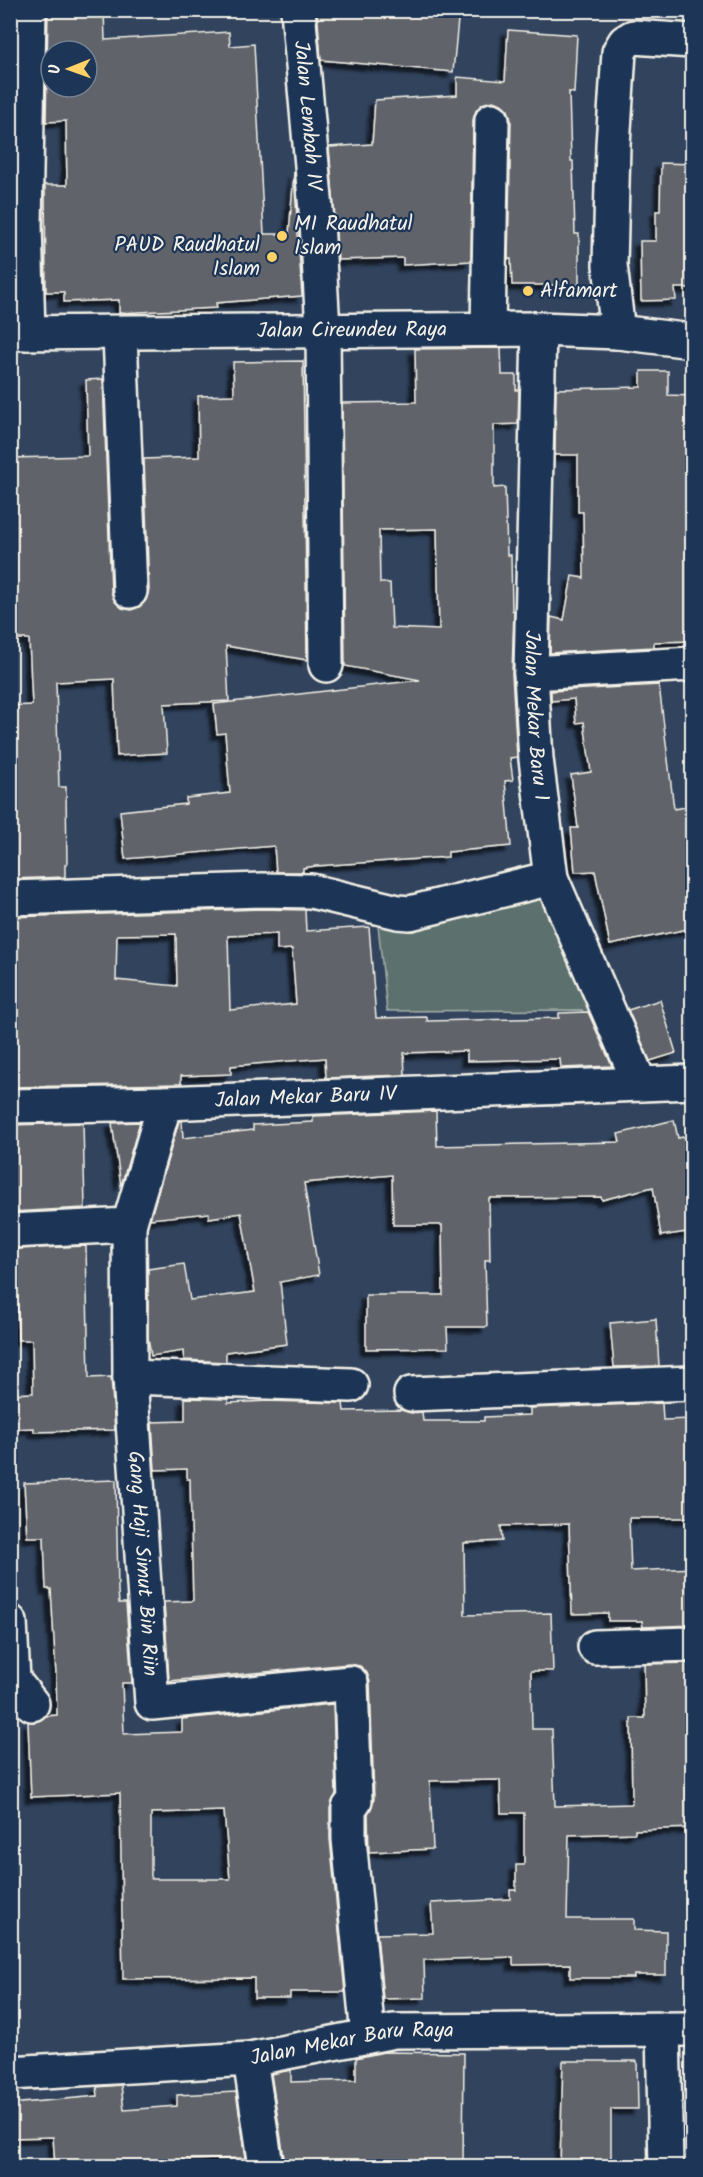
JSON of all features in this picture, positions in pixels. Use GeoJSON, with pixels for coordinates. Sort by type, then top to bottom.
{"type":"FeatureCollection","features":[{"type":"Feature","properties":{"kind":"street"},"geometry":{"type":"LineString","coordinates":[[10,12],[29,10],[25,225],[19,333]]}},
{"type":"Feature","properties":{"kind":"street","name":"Jalan Lembah IV"},"geometry":{"type":"LineString","coordinates":[[298,10],[317,221],[323,330],[326,665]]}},
{"type":"Feature","properties":{"kind":"street"},"geometry":{"type":"LineString","coordinates":[[618,332],[610,265],[613,145],[619,52],[625,42],[633,37],[693,41]]}},
{"type":"Feature","properties":{"kind":"street"},"geometry":{"type":"LineString","coordinates":[[488,329],[492,120]]}},
{"type":"Feature","properties":{"kind":"street","name":"Jalan Cireundeu Raya"},"geometry":{"type":"LineString","coordinates":[[19,333],[539,329],[618,332],[693,341]]}},
{"type":"Feature","properties":{"kind":"street","name":"Jalan Mekar Baru 1"},"geometry":{"type":"LineString","coordinates":[[539,329],[531,673],[536,759],[551,878],[640,1084]]}},
{"type":"Feature","properties":{"kind":"street"},"geometry":{"type":"LineString","coordinates":[[120,334],[130,591]]}},
{"type":"Feature","properties":{"kind":"street"},"geometry":{"type":"LineString","coordinates":[[531,673],[693,664]]}},
{"type":"Feature","properties":{"kind":"street"},"geometry":{"type":"LineString","coordinates":[[10,898],[262,890],[311,891],[410,913],[551,878]]}},
{"type":"Feature","properties":{"kind":"street","name":"Jalan Mekar Baru IV"},"geometry":{"type":"LineString","coordinates":[[10,1106],[693,1082]]}},
{"type":"Feature","properties":{"kind":"street"},"geometry":{"type":"LineString","coordinates":[[10,1232],[129,1225],[165,1102]]}},
{"type":"Feature","properties":{"kind":"street","name":"Gang Haji Simut Bin Riin"},"geometry":{"type":"LineString","coordinates":[[129,1225],[130,1377],[152,1703],[351,1683],[355,1800],[349,1808],[349,1839],[369,2036]]}},
{"type":"Feature","properties":{"kind":"street"},"geometry":{"type":"LineString","coordinates":[[130,1377],[351,1385]]}},
{"type":"Feature","properties":{"kind":"street"},"geometry":{"type":"LineString","coordinates":[[411,1394],[693,1383]]}},
{"type":"Feature","properties":{"kind":"street"},"geometry":{"type":"LineString","coordinates":[[10,1622],[13,1680],[32,1704]]}},
{"type":"Feature","properties":{"kind":"street"},"geometry":{"type":"LineString","coordinates":[[595,1647],[693,1644]]}},
{"type":"Feature","properties":{"kind":"street"},"geometry":{"type":"LineString","coordinates":[[666,2166],[678,2029]]}},
{"type":"Feature","properties":{"kind":"street","name":"Jalan Mekar Baru Raya"},"geometry":{"type":"LineString","coordinates":[[10,2073],[250,2059],[394,2031],[678,2029]]}},
{"type":"Feature","properties":{"kind":"street"},"geometry":{"type":"LineString","coordinates":[[250,2059],[266,2166]]}},
{"type":"Feature","properties":{"kind":"green space"},"geometry":{"type":"Polygon","coordinates":[[[540,879],[616,1066],[592,1068],[582,1010],[387,1011],[376,906],[540,879]]]}},
{"type":"Feature","properties":{"kind":"building"},"geometry":{"type":"Polygon","coordinates":[[[48,10],[104,10],[105,40],[229,32],[230,46],[254,44],[264,234],[289,234],[294,172],[302,296],[216,303],[217,308],[119,313],[119,300],[64,302],[64,292],[46,292],[45,185],[67,185],[66,121],[46,122],[46,99],[99,99],[99,39],[47,39],[48,10]]]}},
{"type":"Feature","properties":{"kind":"building"},"geometry":{"type":"Polygon","coordinates":[[[317,10],[459,10],[453,72],[321,60],[317,10]]]}},
{"type":"Feature","properties":{"kind":"building"},"geometry":{"type":"Polygon","coordinates":[[[508,30],[577,35],[574,93],[569,92],[575,234],[579,234],[579,285],[512,285],[511,259],[508,259],[511,120],[508,110],[493,101],[482,104],[473,120],[471,261],[403,265],[403,258],[338,260],[329,147],[372,144],[375,100],[457,95],[457,77],[505,81],[508,30]]]}},
{"type":"Feature","properties":{"kind":"building"},"geometry":{"type":"Polygon","coordinates":[[[661,163],[693,164],[693,288],[675,288],[676,300],[641,301],[640,241],[656,241],[656,211],[660,211],[661,163]]]}},
{"type":"Feature","properties":{"kind":"building"},"geometry":{"type":"Polygon","coordinates":[[[501,348],[502,375],[516,375],[516,390],[519,390],[518,424],[494,425],[494,488],[505,487],[507,555],[511,555],[512,610],[514,611],[512,674],[517,757],[510,758],[513,780],[505,781],[511,846],[448,852],[448,857],[316,866],[303,868],[303,872],[276,872],[274,846],[125,859],[120,811],[186,804],[186,798],[230,793],[225,733],[217,734],[214,704],[420,680],[345,666],[342,403],[416,402],[415,349],[501,348]],[[437,529],[379,530],[380,583],[390,583],[392,628],[439,630],[437,529]]]}},
{"type":"Feature","properties":{"kind":"building"},"geometry":{"type":"Polygon","coordinates":[[[303,361],[307,660],[226,646],[229,701],[164,704],[167,753],[117,756],[114,679],[56,682],[59,787],[66,787],[67,865],[65,865],[65,877],[10,879],[10,706],[32,705],[29,639],[10,639],[10,458],[88,456],[86,380],[103,379],[111,592],[115,601],[122,608],[131,610],[139,607],[146,600],[149,590],[144,459],[199,457],[198,396],[234,395],[233,362],[303,361]]]}},
{"type":"Feature","properties":{"kind":"building"},"geometry":{"type":"Polygon","coordinates":[[[641,371],[668,371],[668,395],[693,396],[693,641],[654,642],[654,647],[550,653],[551,617],[564,620],[572,576],[584,578],[583,512],[578,512],[578,455],[555,455],[556,389],[641,387],[641,371]]]}},
{"type":"Feature","properties":{"kind":"building"},"geometry":{"type":"Polygon","coordinates":[[[659,685],[674,809],[693,806],[693,928],[610,945],[595,871],[575,872],[571,828],[578,828],[571,775],[591,772],[584,722],[576,723],[574,699],[551,701],[551,691],[659,685]]]}},
{"type":"Feature","properties":{"kind":"building"},"geometry":{"type":"Polygon","coordinates":[[[262,909],[305,910],[306,931],[369,927],[376,1018],[427,1017],[427,1021],[559,1018],[559,1013],[588,1012],[612,1066],[561,1068],[560,1059],[467,1061],[467,1051],[404,1053],[405,1075],[326,1078],[325,1058],[231,1066],[231,1074],[181,1076],[181,1084],[10,1087],[10,917],[262,909]],[[176,934],[117,935],[116,980],[177,986],[176,934]],[[277,934],[228,936],[230,1010],[296,1004],[292,949],[277,950],[277,934]]]}},
{"type":"Feature","properties":{"kind":"building"},"geometry":{"type":"Polygon","coordinates":[[[660,1000],[676,1053],[650,1061],[628,1010],[660,1000]]]}},
{"type":"Feature","properties":{"kind":"building"},"geometry":{"type":"Polygon","coordinates":[[[436,1111],[437,1146],[620,1142],[618,1134],[674,1120],[678,1138],[693,1135],[693,1231],[661,1236],[653,1187],[602,1200],[601,1197],[489,1198],[490,1260],[485,1260],[487,1327],[447,1327],[448,1348],[366,1349],[366,1295],[443,1295],[442,1225],[393,1225],[392,1175],[304,1183],[319,1275],[280,1282],[287,1344],[226,1352],[226,1362],[184,1360],[183,1351],[151,1356],[148,1337],[148,1269],[184,1264],[190,1300],[255,1292],[241,1213],[209,1218],[209,1213],[150,1219],[179,1121],[182,1121],[183,1138],[253,1130],[253,1125],[313,1122],[313,1116],[436,1111]]]}},
{"type":"Feature","properties":{"kind":"building"},"geometry":{"type":"Polygon","coordinates":[[[140,1122],[121,1186],[112,1123],[140,1122]]]}},
{"type":"Feature","properties":{"kind":"building"},"geometry":{"type":"Polygon","coordinates":[[[83,1123],[85,1208],[10,1212],[10,1125],[83,1123]]]}},
{"type":"Feature","properties":{"kind":"building"},"geometry":{"type":"Polygon","coordinates":[[[86,1246],[89,1378],[111,1377],[115,1430],[34,1432],[34,1428],[10,1429],[10,1394],[33,1393],[32,1340],[18,1340],[16,1249],[86,1246]]]}},
{"type":"Feature","properties":{"kind":"building"},"geometry":{"type":"Polygon","coordinates":[[[656,1319],[659,1366],[614,1367],[610,1323],[656,1319]]]}},
{"type":"Feature","properties":{"kind":"building"},"geometry":{"type":"Polygon","coordinates":[[[185,1398],[228,1399],[228,1403],[268,1401],[343,1403],[344,1411],[422,1412],[423,1421],[484,1421],[484,1417],[530,1415],[530,1408],[662,1403],[663,1420],[693,1419],[693,1518],[629,1518],[631,1571],[693,1568],[693,1625],[643,1627],[642,1621],[608,1621],[608,1613],[572,1614],[569,1524],[501,1526],[502,1541],[464,1543],[465,1615],[551,1613],[553,1671],[531,1671],[532,1729],[552,1729],[555,1806],[632,1804],[631,1718],[645,1718],[644,1664],[693,1663],[693,1828],[569,1835],[567,1919],[634,1919],[634,1930],[666,1931],[666,1975],[634,1975],[634,1978],[570,1978],[570,1964],[513,1965],[513,1957],[424,1960],[425,1998],[383,1999],[377,1934],[433,1933],[431,1903],[510,1899],[510,1890],[516,1890],[516,1865],[524,1865],[524,1813],[501,1813],[500,1780],[430,1781],[433,1849],[369,1852],[368,1814],[374,1799],[370,1682],[367,1673],[360,1666],[349,1664],[169,1681],[164,1602],[193,1601],[190,1479],[187,1479],[187,1469],[155,1470],[152,1422],[185,1421],[185,1398]]]}},
{"type":"Feature","properties":{"kind":"building"},"geometry":{"type":"Polygon","coordinates":[[[116,1480],[118,1591],[119,1603],[126,1603],[132,1683],[122,1683],[124,1734],[182,1732],[182,1719],[333,1704],[336,1794],[330,1808],[330,1839],[345,1992],[290,1992],[290,1998],[254,1998],[254,1978],[123,1979],[120,1793],[31,1797],[28,1722],[57,1715],[51,1589],[46,1589],[44,1537],[27,1537],[24,1483],[116,1480]],[[224,1811],[151,1813],[151,1879],[230,1879],[224,1811]]]}},
{"type":"Feature","properties":{"kind":"building"},"geometry":{"type":"Polygon","coordinates":[[[384,2052],[464,2053],[463,2166],[292,2166],[292,2164],[285,2164],[271,2074],[291,2070],[291,2082],[356,2080],[356,2058],[384,2052]]]}},
{"type":"Feature","properties":{"kind":"building"},"geometry":{"type":"Polygon","coordinates":[[[563,2061],[637,2061],[638,2109],[611,2109],[611,2166],[560,2166],[563,2061]]]}},
{"type":"Feature","properties":{"kind":"building"},"geometry":{"type":"Polygon","coordinates":[[[121,2085],[124,2110],[177,2106],[177,2095],[236,2092],[246,2158],[55,2166],[53,2137],[10,2138],[10,2104],[98,2096],[97,2087],[121,2085]]]}},
{"type":"Feature","properties":{"kind":"place","name":"MI Raudhatul Islam"},"geometry":{"type":"Point","coordinates":[282,236]}},
{"type":"Feature","properties":{"kind":"place","name":"PAUD Raudhatul Islam"},"geometry":{"type":"Point","coordinates":[272,257]}},
{"type":"Feature","properties":{"kind":"place","name":"Alfamart"},"geometry":{"type":"Point","coordinates":[528,291]}}]}
